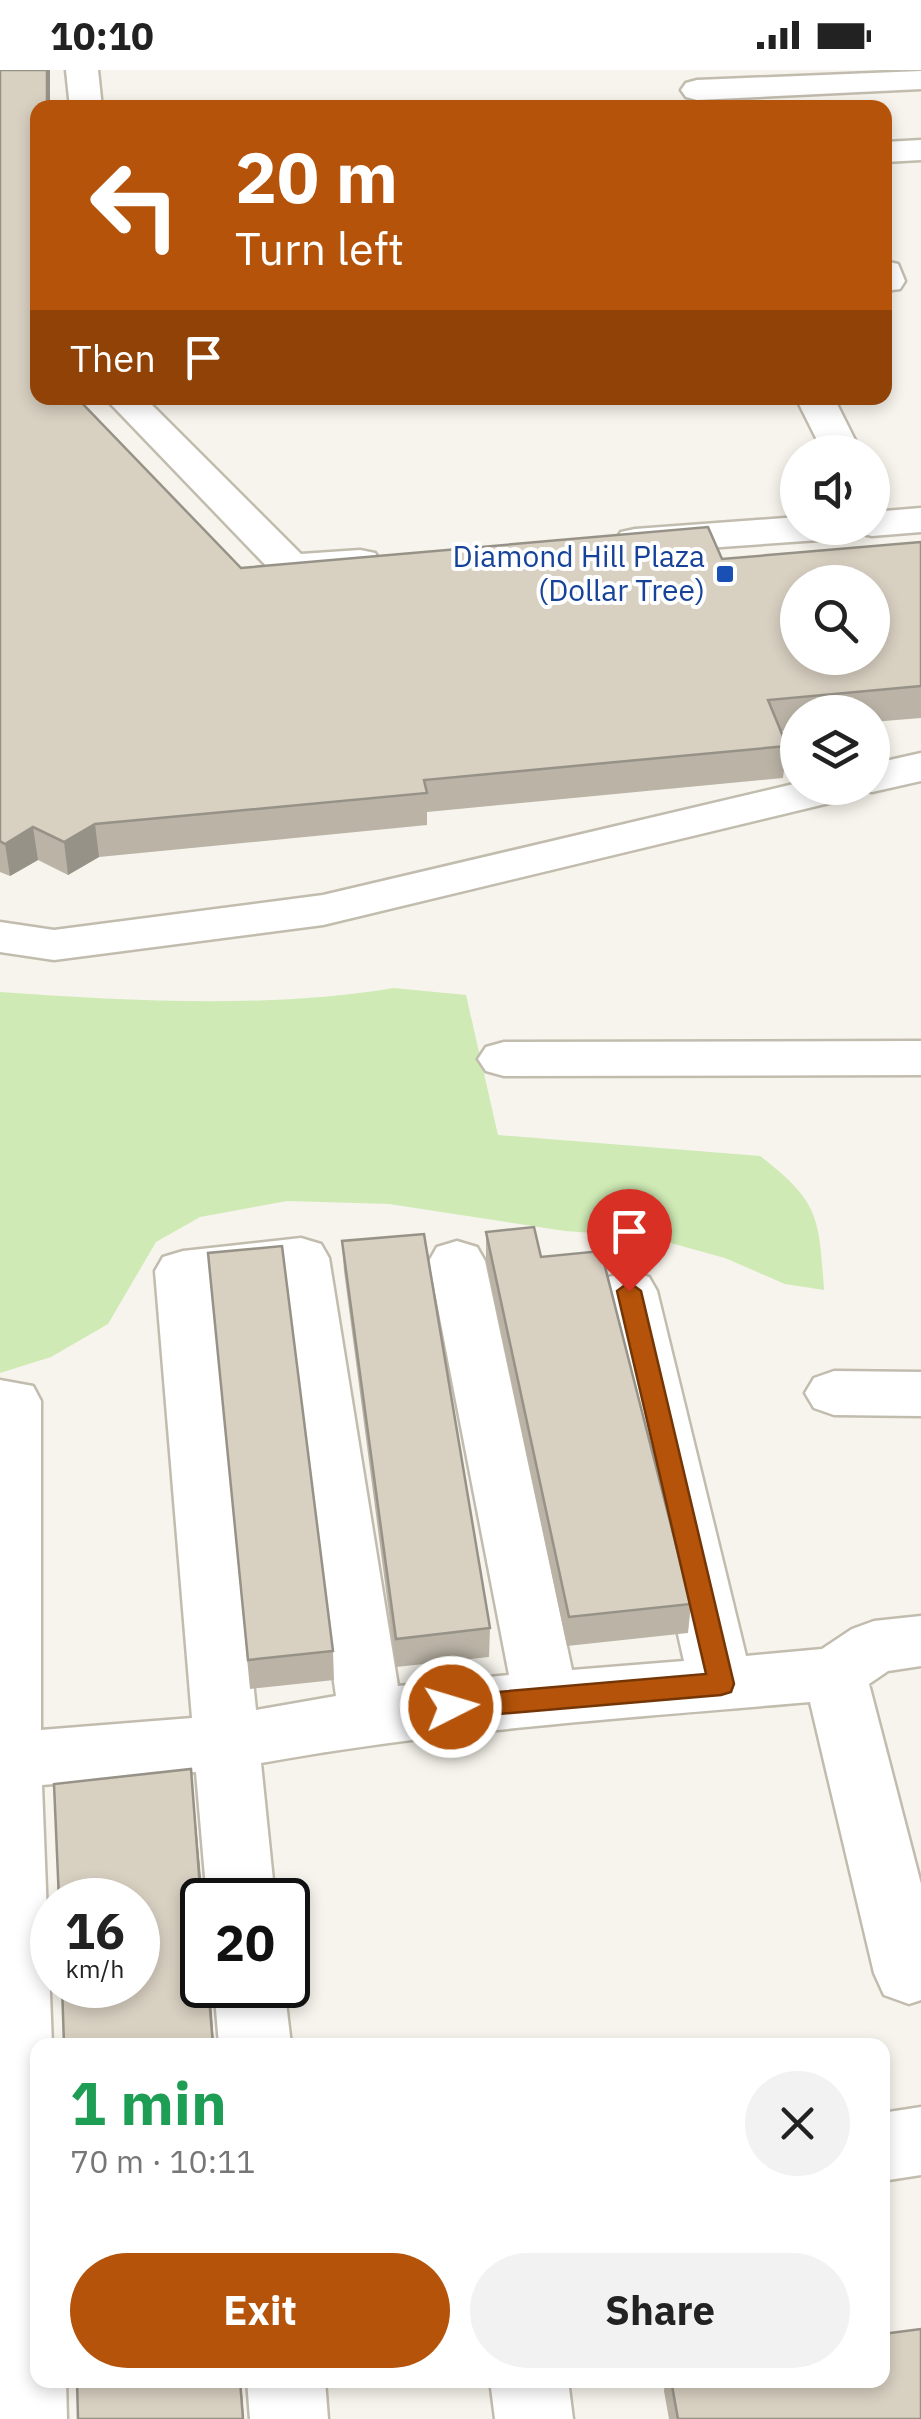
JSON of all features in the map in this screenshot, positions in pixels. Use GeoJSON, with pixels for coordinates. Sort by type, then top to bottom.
{"type":"FeatureCollection","features":[{"type":"Feature","properties":{"kind":"lane"},"geometry":{"type":"LineString","coordinates":[[82,70],[85,100]]}},
{"type":"Feature","properties":{"kind":"lane"},"geometry":{"type":"LineString","coordinates":[[695,89],[745,79],[921,80]]}},
{"type":"Feature","properties":{"kind":"lane"},"geometry":{"type":"LineString","coordinates":[[892,110],[921,108]]}},
{"type":"Feature","properties":{"kind":"lane"},"geometry":{"type":"LineString","coordinates":[[892,152],[921,150]]}},
{"type":"Feature","properties":{"kind":"lane"},"geometry":{"type":"LineString","coordinates":[[131,405],[291,567],[389,560]]}},
{"type":"Feature","properties":{"kind":"lane"},"geometry":{"type":"LineString","coordinates":[[818,405],[834,435]]}},
{"type":"Feature","properties":{"kind":"lane"},"geometry":{"type":"LineString","coordinates":[[890,520],[921,520]]}},
{"type":"Feature","properties":{"kind":"lane"},"geometry":{"type":"LineString","coordinates":[[604,544],[780,531]]}},
{"type":"Feature","properties":{"kind":"lane"},"geometry":{"type":"LineString","coordinates":[[890,774],[921,768]]}},
{"type":"Feature","properties":{"kind":"lane"},"geometry":{"type":"LineString","coordinates":[[0,937],[54,945],[323,910],[780,801]]}},
{"type":"Feature","properties":{"kind":"lane"},"geometry":{"type":"LineString","coordinates":[[504,1059],[921,1058]]}},
{"type":"Feature","properties":{"kind":"lane"},"geometry":{"type":"LineString","coordinates":[[240,1878],[183,1271],[301,1258],[371,1716]]}},
{"type":"Feature","properties":{"kind":"lane"},"geometry":{"type":"LineString","coordinates":[[458,1262],[546,1698]]}},
{"type":"Feature","properties":{"kind":"lane"},"geometry":{"type":"LineString","coordinates":[[629,1291],[721,1684]]}},
{"type":"Feature","properties":{"kind":"lane"},"geometry":{"type":"LineString","coordinates":[[834,1393],[921,1394]]}},
{"type":"Feature","properties":{"kind":"lane"},"geometry":{"type":"LineString","coordinates":[[0,1402],[12,1401],[4,1760],[28,2419]]}},
{"type":"Feature","properties":{"kind":"lane"},"geometry":{"type":"LineString","coordinates":[[4,1760],[227,1742],[371,1716],[834,1674],[874,1647],[921,1641]]}},
{"type":"Feature","properties":{"kind":"lane"},"geometry":{"type":"LineString","coordinates":[[834,1674],[909,1974]]}},
{"type":"Feature","properties":{"kind":"lane"},"geometry":{"type":"LineString","coordinates":[[251,2008],[254,2038]]}},
{"type":"Feature","properties":{"kind":"lane"},"geometry":{"type":"LineString","coordinates":[[890,2145],[921,2141]]}},
{"type":"Feature","properties":{"kind":"lane"},"geometry":{"type":"LineString","coordinates":[[287,2388],[289,2419]]}},
{"type":"Feature","properties":{"kind":"lane"},"geometry":{"type":"LineString","coordinates":[[530,2388],[534,2419]]}},
{"type":"Feature","properties":{"kind":"green space"},"geometry":{"type":"Polygon","coordinates":[[[394,988],[466,995],[498,1135],[760,1156],[795,1186],[813,1213],[824,1290],[785,1284],[725,1258],[649,1237],[565,1231],[389,1204],[287,1201],[200,1217],[156,1242],[108,1324],[51,1357],[0,1373],[0,992],[247,1001],[394,988]]]}},
{"type":"Feature","properties":{"kind":"building"},"geometry":{"type":"Polygon","coordinates":[[[0,70],[47,70],[47,100],[30,100],[30,405],[84,405],[241,568],[708,527],[722,559],[921,542],[921,686],[780,695],[780,699],[768,700],[780,729],[780,747],[424,780],[427,793],[95,824],[64,842],[33,827],[5,844],[0,841],[0,70]]]}},
{"type":"Feature","properties":{"kind":"building"},"geometry":{"type":"Polygon","coordinates":[[[534,1227],[541,1257],[601,1251],[691,1604],[569,1617],[486,1232],[534,1227]]]}},
{"type":"Feature","properties":{"kind":"building"},"geometry":{"type":"Polygon","coordinates":[[[424,1234],[490,1628],[396,1639],[342,1241],[424,1234]]]}},
{"type":"Feature","properties":{"kind":"building"},"geometry":{"type":"Polygon","coordinates":[[[282,1246],[333,1651],[248,1660],[208,1253],[282,1246]]]}},
{"type":"Feature","properties":{"kind":"building"},"geometry":{"type":"Polygon","coordinates":[[[191,1769],[199,1878],[180,1878],[180,2008],[210,2008],[212,2038],[64,2038],[63,2008],[160,2008],[160,1878],[58,1878],[54,1784],[191,1769]]]}},
{"type":"Feature","properties":{"kind":"building"},"geometry":{"type":"Polygon","coordinates":[[[921,2329],[921,2419],[678,2419],[672,2388],[890,2388],[890,2333],[921,2329]]]}},
{"type":"Feature","properties":{"kind":"building"},"geometry":{"type":"Polygon","coordinates":[[[77,2388],[241,2388],[243,2419],[78,2419],[77,2388]]]}},
{"type":"Feature","properties":{"kind":"place","name":"Diamond Hill Plaza (Dollar Tree)"},"geometry":{"type":"Point","coordinates":[725,574]}},
{"type":"Feature","properties":{"kind":"route"},"geometry":{"type":"LineString","coordinates":[[451,1707],[721,1684],[629,1291]]}}]}
